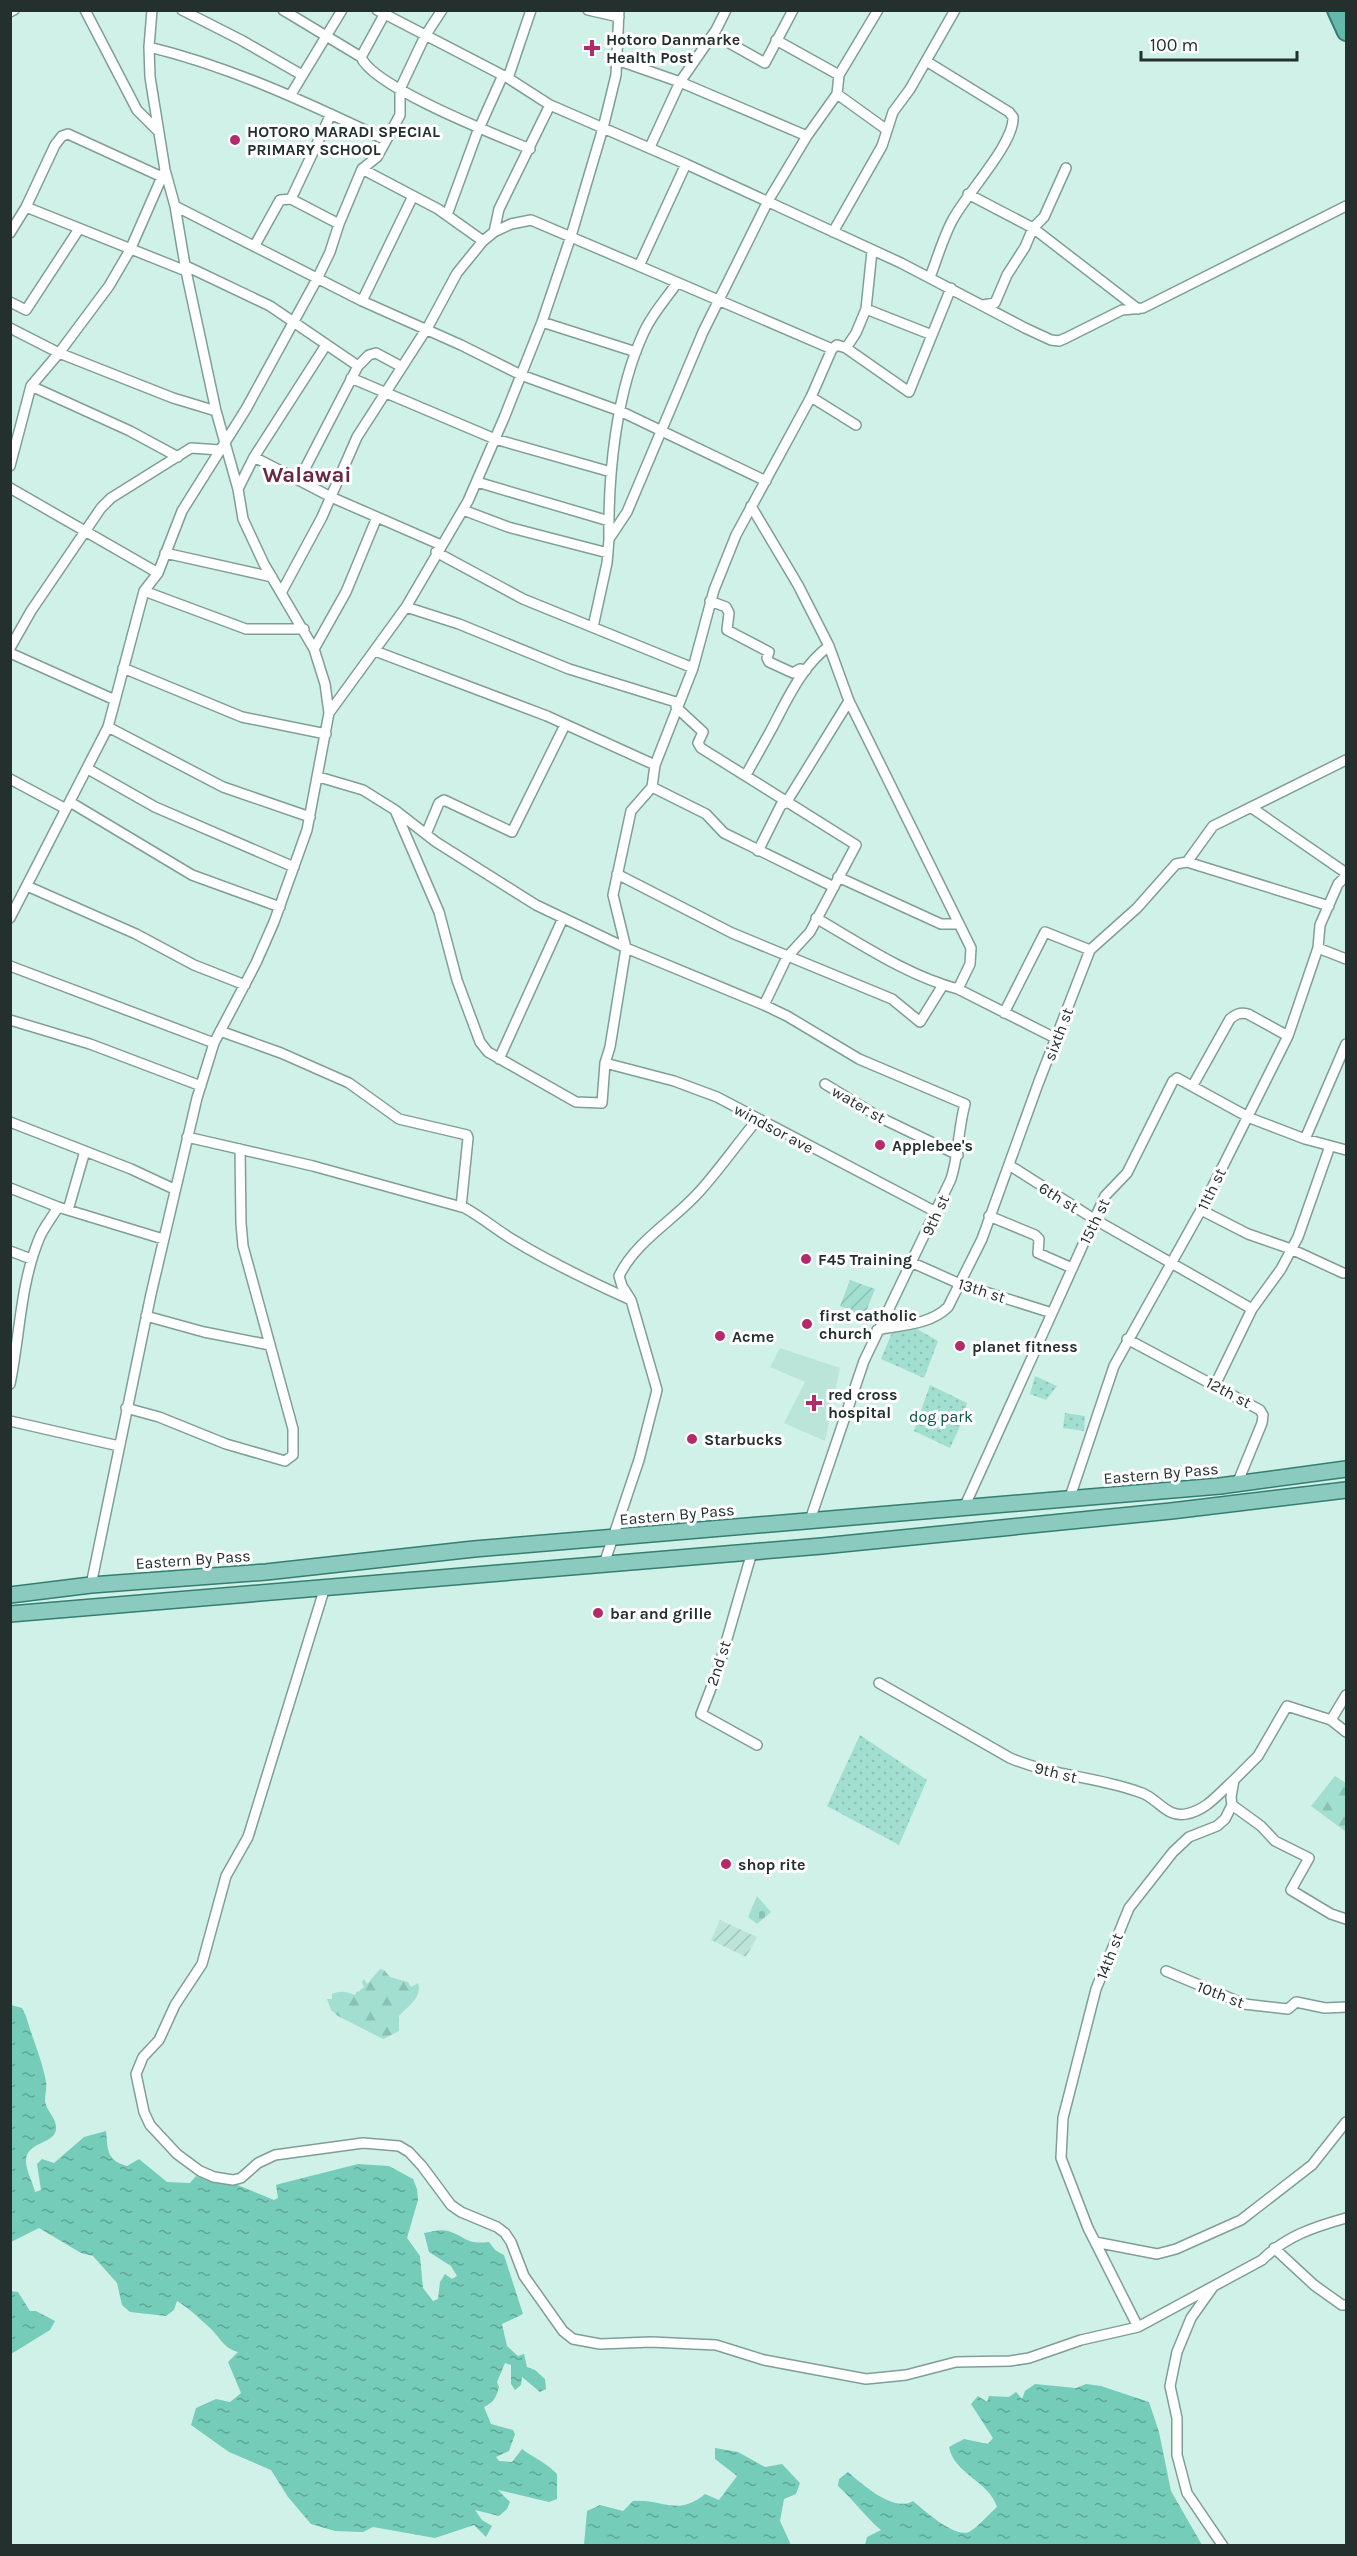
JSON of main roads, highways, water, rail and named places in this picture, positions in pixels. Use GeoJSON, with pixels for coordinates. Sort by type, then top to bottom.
{"type":"FeatureCollection","features":[{"type":"Feature","properties":{"kind":"highway"},"geometry":{"type":"LineString","coordinates":[[1336,10],[1347,32]]}},
{"type":"Feature","properties":{"kind":"main road","name":"Eastern By Pass"},"geometry":{"type":"LineString","coordinates":[[10,1595],[91,1585],[266,1572],[474,1549],[1070,1500],[1237,1484],[1347,1469]]}},
{"type":"Feature","properties":{"kind":"main road"},"geometry":{"type":"LineString","coordinates":[[10,1614],[752,1552],[1171,1511],[1347,1490]]}},
{"type":"Feature","properties":{"kind":"water"},"geometry":{"type":"Polygon","coordinates":[[[11,2005],[22,2008],[26,2016],[44,2073],[45,2101],[56,2126],[52,2137],[31,2149],[27,2154],[26,2165],[35,2192],[41,2190],[37,2164],[42,2159],[54,2163],[84,2137],[106,2131],[109,2153],[120,2164],[127,2166],[139,2159],[167,2182],[190,2183],[196,2176],[213,2182],[235,2184],[274,2200],[278,2198],[276,2185],[358,2164],[389,2166],[413,2179],[417,2189],[418,2200],[407,2238],[420,2256],[423,2288],[433,2301],[438,2299],[440,2282],[445,2274],[452,2279],[457,2276],[451,2266],[429,2252],[424,2233],[445,2230],[470,2241],[489,2242],[495,2250],[504,2255],[523,2314],[502,2324],[507,2346],[518,2356],[524,2354],[527,2367],[535,2370],[545,2379],[546,2389],[540,2392],[522,2377],[521,2385],[515,2390],[511,2384],[511,2365],[505,2363],[497,2382],[499,2387],[496,2397],[484,2407],[491,2424],[513,2430],[515,2434],[509,2451],[496,2457],[499,2461],[512,2462],[522,2449],[545,2464],[557,2474],[557,2499],[549,2502],[498,2490],[510,2502],[507,2509],[499,2516],[475,2510],[482,2520],[492,2526],[486,2537],[474,2525],[435,2538],[373,2527],[363,2532],[335,2531],[311,2524],[288,2497],[271,2470],[229,2452],[191,2425],[196,2408],[216,2399],[230,2402],[241,2393],[228,2362],[238,2352],[225,2345],[213,2331],[177,2301],[174,2310],[166,2316],[130,2312],[122,2305],[117,2283],[93,2256],[81,2253],[39,2228],[11,2242],[11,2005]]]}},
{"type":"Feature","properties":{"kind":"water"},"geometry":{"type":"Polygon","coordinates":[[[10,2291],[18,2292],[30,2311],[36,2311],[55,2321],[50,2330],[11,2354],[10,2291]]]}},
{"type":"Feature","properties":{"kind":"water"},"geometry":{"type":"Polygon","coordinates":[[[1035,2384],[1076,2388],[1086,2384],[1101,2386],[1149,2402],[1159,2432],[1171,2491],[1202,2545],[865,2545],[867,2537],[881,2530],[838,2486],[839,2479],[848,2472],[879,2496],[897,2503],[905,2504],[913,2501],[955,2531],[969,2532],[997,2507],[987,2490],[957,2464],[949,2447],[964,2439],[988,2444],[993,2438],[971,2404],[978,2396],[987,2402],[989,2396],[1009,2397],[1016,2392],[1022,2399],[1025,2391],[1035,2384]]]}},
{"type":"Feature","properties":{"kind":"water"},"geometry":{"type":"Polygon","coordinates":[[[715,2448],[738,2452],[765,2467],[782,2464],[800,2483],[796,2494],[784,2499],[780,2521],[791,2545],[584,2545],[587,2511],[600,2505],[623,2511],[633,2501],[678,2506],[695,2501],[705,2494],[719,2500],[737,2476],[715,2459],[715,2448]]]}},
{"type":"Feature","properties":{"kind":"place","name":"Hotoro Danmarke Health Post"},"geometry":{"type":"Point","coordinates":[592,48]}},
{"type":"Feature","properties":{"kind":"place","name":"HOTORO MARADI SPECIAL PRIMARY SCHOOL"},"geometry":{"type":"Point","coordinates":[235,140]}},
{"type":"Feature","properties":{"kind":"place","name":"Applebee's"},"geometry":{"type":"Point","coordinates":[880,1145]}},
{"type":"Feature","properties":{"kind":"place","name":"F45 Training"},"geometry":{"type":"Point","coordinates":[806,1259]}},
{"type":"Feature","properties":{"kind":"place","name":"first catholic church"},"geometry":{"type":"Point","coordinates":[807,1324]}},
{"type":"Feature","properties":{"kind":"place","name":"Acme"},"geometry":{"type":"Point","coordinates":[720,1336]}},
{"type":"Feature","properties":{"kind":"place","name":"planet fitness"},"geometry":{"type":"Point","coordinates":[960,1346]}},
{"type":"Feature","properties":{"kind":"place","name":"red cross hospital"},"geometry":{"type":"Point","coordinates":[814,1403]}},
{"type":"Feature","properties":{"kind":"place","name":"Starbucks"},"geometry":{"type":"Point","coordinates":[692,1439]}},
{"type":"Feature","properties":{"kind":"place","name":"bar and grille"},"geometry":{"type":"Point","coordinates":[598,1613]}},
{"type":"Feature","properties":{"kind":"place","name":"shop rite"},"geometry":{"type":"Point","coordinates":[726,1864]}},
{"type":"Feature","properties":{"kind":"district","name":"Walawai"},"geometry":{"type":"Point","coordinates":[307,474]}},
{"type":"Feature","properties":{"kind":"park label","name":"dog park"},"geometry":{"type":"Point","coordinates":[941,1416]}}]}
